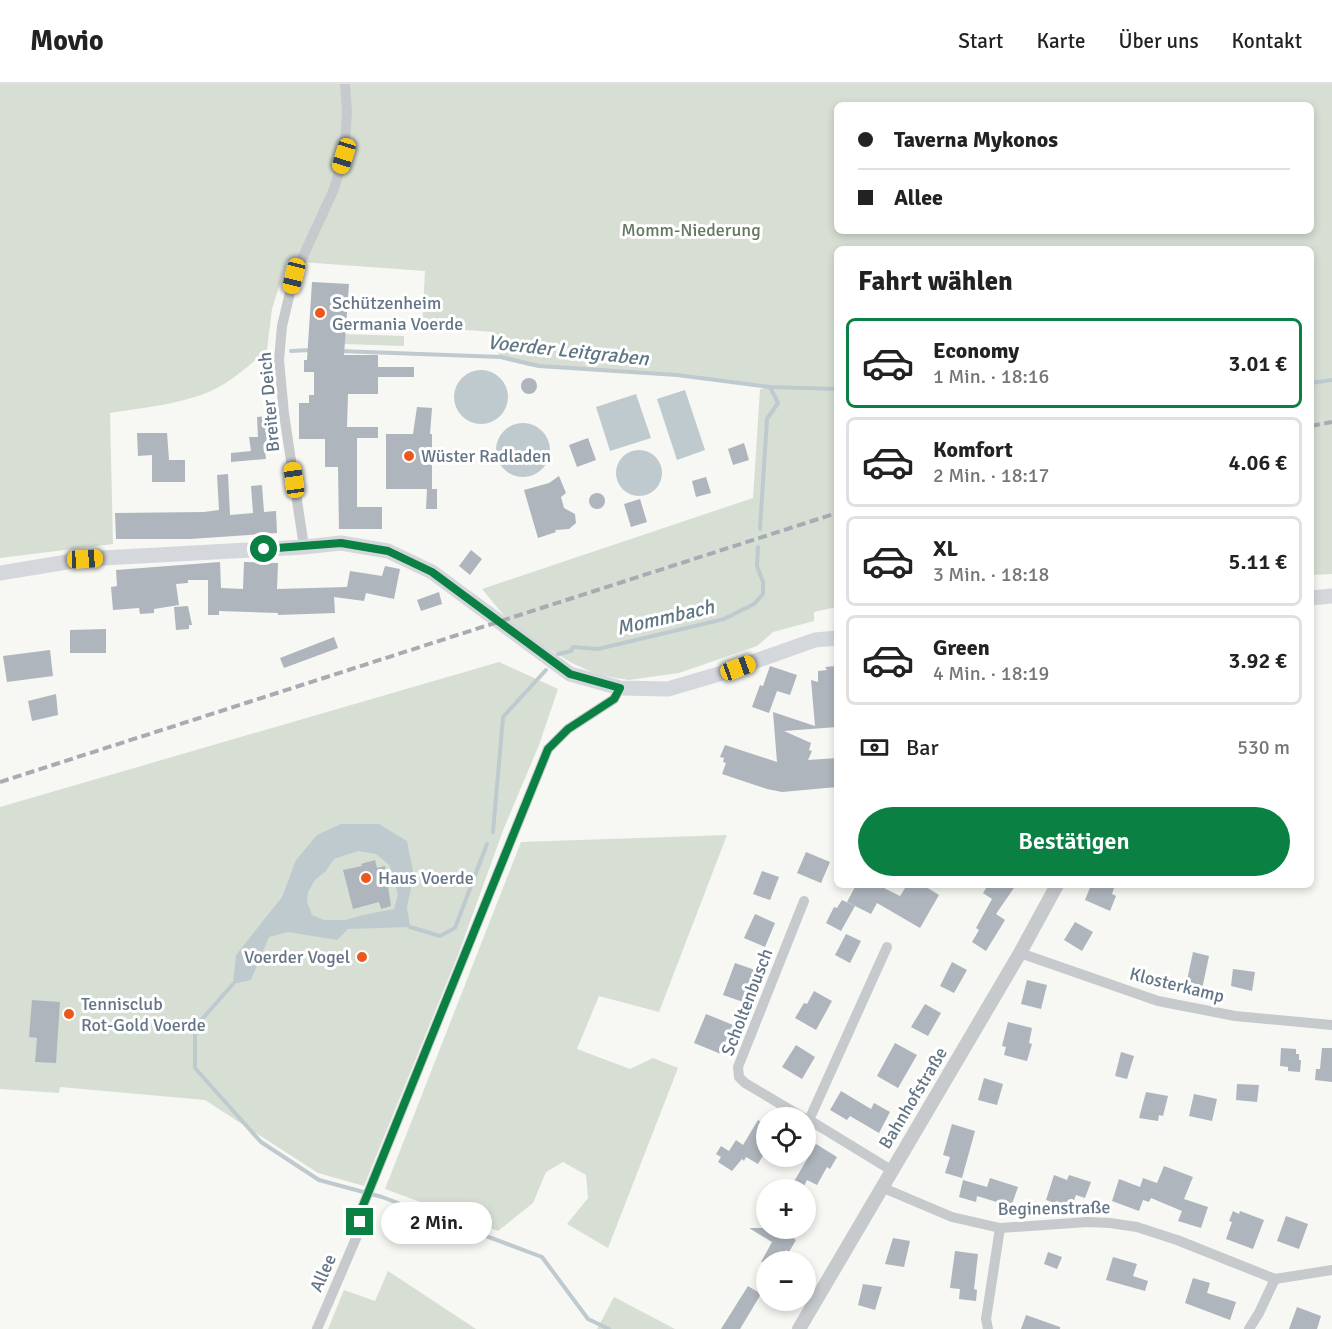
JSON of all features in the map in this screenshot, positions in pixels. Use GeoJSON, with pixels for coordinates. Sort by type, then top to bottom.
{"type":"FeatureCollection","features":[{"type":"Feature","properties":{"kind":"main road"},"geometry":{"type":"LineString","coordinates":[[0,573],[85,559],[341,543],[388,551],[432,572],[570,674],[620,688],[668,689],[719,674],[815,640],[834,638]]}},
{"type":"Feature","properties":{"kind":"main road"},"geometry":{"type":"LineString","coordinates":[[1314,598],[1332,596]]}},
{"type":"Feature","properties":{"kind":"street","name":"Breiter Deich"},"geometry":{"type":"LineString","coordinates":[[304,547],[284,414],[279,360],[282,326],[294,276],[333,189],[344,156],[348,112],[345,84]]}},
{"type":"Feature","properties":{"kind":"street","name":"Allee"},"geometry":{"type":"LineString","coordinates":[[317,1329],[357,1236],[362,1208],[548,749],[568,729],[614,699],[620,688]]}},
{"type":"Feature","properties":{"kind":"street","name":"Bahnhofstraße"},"geometry":{"type":"LineString","coordinates":[[799,1329],[1020,953],[1055,888]]}},
{"type":"Feature","properties":{"kind":"street","name":"Scholtenbusch"},"geometry":{"type":"LineString","coordinates":[[787,1107],[745,1083],[739,1077],[738,1066],[804,901]]}},
{"type":"Feature","properties":{"kind":"street"},"geometry":{"type":"LineString","coordinates":[[811,1107],[887,947]]}},
{"type":"Feature","properties":{"kind":"street","name":"Klosterkamp"},"geometry":{"type":"LineString","coordinates":[[1020,953],[1158,1001],[1235,1016],[1332,1025]]}},
{"type":"Feature","properties":{"kind":"street","name":"Scholtenbusch"},"geometry":{"type":"LineString","coordinates":[[816,1124],[891,1170]]}},
{"type":"Feature","properties":{"kind":"street","name":"Beginenstraße"},"geometry":{"type":"LineString","coordinates":[[881,1187],[952,1217],[1000,1228],[1087,1222],[1137,1227],[1177,1240],[1275,1279]]}},
{"type":"Feature","properties":{"kind":"street"},"geometry":{"type":"LineString","coordinates":[[988,1329],[986,1319],[1000,1228]]}},
{"type":"Feature","properties":{"kind":"street"},"geometry":{"type":"LineString","coordinates":[[1249,1329],[1275,1279],[1332,1270]]}},
{"type":"Feature","properties":{"kind":"green space","name":"Momm-Niederung"},"geometry":{"type":"Polygon","coordinates":[[[0,84],[1332,84],[1332,574],[1314,575],[1314,246],[834,246],[834,608],[814,612],[814,621],[773,632],[757,646],[679,673],[629,680],[598,675],[572,663],[511,624],[482,589],[753,498],[760,389],[763,389],[763,386],[668,374],[533,367],[500,359],[494,332],[422,327],[425,271],[287,261],[272,309],[267,350],[256,360],[232,379],[208,393],[166,404],[110,413],[113,544],[0,558],[0,84]]]}},
{"type":"Feature","properties":{"kind":"green space"},"geometry":{"type":"Polygon","coordinates":[[[344,334],[404,336],[404,346],[344,344],[344,334]]]}},
{"type":"Feature","properties":{"kind":"green space"},"geometry":{"type":"Polygon","coordinates":[[[499,662],[558,689],[539,745],[504,828],[458,955],[364,1186],[318,1173],[205,1100],[60,1087],[59,1093],[0,1089],[0,807],[499,662]]]}},
{"type":"Feature","properties":{"kind":"green space"},"geometry":{"type":"Polygon","coordinates":[[[727,835],[659,1012],[599,996],[577,1049],[630,1069],[653,1058],[678,1068],[608,1248],[567,1224],[588,1198],[586,1175],[563,1162],[546,1172],[533,1203],[498,1231],[385,1189],[521,842],[727,835]]]}},
{"type":"Feature","properties":{"kind":"green space"},"geometry":{"type":"Polygon","coordinates":[[[388,1271],[476,1329],[328,1329],[344,1290],[375,1301],[388,1271]]]}},
{"type":"Feature","properties":{"kind":"green space"},"geometry":{"type":"Polygon","coordinates":[[[614,1297],[675,1329],[597,1329],[614,1297]]]}},
{"type":"Feature","properties":{"kind":"shaded area"},"geometry":{"type":"Polygon","coordinates":[[[476,370],[486,370],[496,374],[504,382],[508,397],[504,412],[496,420],[486,424],[476,424],[466,420],[458,412],[454,402],[454,392],[458,382],[466,374],[476,370]]]}},
{"type":"Feature","properties":{"kind":"shaded area"},"geometry":{"type":"Polygon","coordinates":[[[685,390],[705,450],[677,460],[657,399],[685,390]]]}},
{"type":"Feature","properties":{"kind":"shaded area"},"geometry":{"type":"Polygon","coordinates":[[[636,394],[651,438],[610,451],[596,407],[636,394]]]}},
{"type":"Feature","properties":{"kind":"shaded area"},"geometry":{"type":"Polygon","coordinates":[[[518,423],[528,423],[538,427],[546,435],[550,450],[546,465],[538,473],[528,477],[518,477],[508,473],[500,465],[496,455],[496,445],[500,435],[508,427],[518,423]]]}},
{"type":"Feature","properties":{"kind":"shaded area"},"geometry":{"type":"Polygon","coordinates":[[[639,450],[655,457],[662,473],[655,489],[639,496],[623,489],[616,473],[623,457],[639,450]]]}},
{"type":"Feature","properties":{"kind":"shaded area"},"geometry":{"type":"Polygon","coordinates":[[[341,824],[379,824],[407,841],[414,876],[407,907],[410,927],[348,929],[337,940],[288,932],[269,937],[251,980],[233,984],[236,955],[282,897],[296,860],[317,835],[341,824]],[[358,851],[334,859],[326,871],[315,880],[308,892],[307,902],[312,915],[324,920],[345,920],[394,909],[398,894],[389,865],[376,854],[358,851]]]}},
{"type":"Feature","properties":{"kind":"building"},"geometry":{"type":"Polygon","coordinates":[[[312,282],[349,284],[344,355],[378,355],[378,367],[414,367],[414,377],[378,377],[378,394],[348,394],[347,427],[378,427],[378,438],[357,438],[357,507],[382,507],[382,529],[339,529],[338,467],[325,467],[325,439],[299,439],[299,403],[309,403],[309,395],[314,395],[314,372],[304,372],[304,360],[307,360],[312,282]]]}},
{"type":"Feature","properties":{"kind":"building"},"geometry":{"type":"Polygon","coordinates":[[[526,378],[532,378],[537,386],[535,392],[526,394],[521,389],[521,383],[526,378]]]}},
{"type":"Feature","properties":{"kind":"building","name":"Wüster Radladen"},"geometry":{"type":"Polygon","coordinates":[[[417,407],[432,408],[430,434],[432,434],[432,489],[386,489],[386,434],[413,434],[417,407]]]}},
{"type":"Feature","properties":{"kind":"building"},"geometry":{"type":"Polygon","coordinates":[[[268,416],[271,450],[265,450],[266,459],[231,462],[231,453],[251,451],[249,437],[258,437],[257,417],[268,416]]]}},
{"type":"Feature","properties":{"kind":"building"},"geometry":{"type":"Polygon","coordinates":[[[137,433],[167,433],[169,460],[185,460],[185,482],[152,482],[152,455],[138,456],[137,433]]]}},
{"type":"Feature","properties":{"kind":"building"},"geometry":{"type":"Polygon","coordinates":[[[588,438],[596,460],[577,467],[569,445],[588,438]]]}},
{"type":"Feature","properties":{"kind":"building"},"geometry":{"type":"Polygon","coordinates":[[[744,443],[749,460],[733,465],[728,449],[744,443]]]}},
{"type":"Feature","properties":{"kind":"building"},"geometry":{"type":"Polygon","coordinates":[[[228,474],[230,515],[253,513],[251,486],[262,485],[264,512],[276,511],[277,533],[190,539],[116,539],[115,513],[219,510],[217,475],[228,474]]]}},
{"type":"Feature","properties":{"kind":"building"},"geometry":{"type":"Polygon","coordinates":[[[559,476],[566,493],[561,497],[564,508],[575,514],[576,523],[569,529],[555,530],[556,532],[538,538],[524,490],[549,483],[559,476]]]}},
{"type":"Feature","properties":{"kind":"building"},"geometry":{"type":"Polygon","coordinates":[[[706,477],[711,493],[696,497],[692,481],[706,477]]]}},
{"type":"Feature","properties":{"kind":"building"},"geometry":{"type":"Polygon","coordinates":[[[427,489],[437,489],[437,509],[426,509],[427,489]]]}},
{"type":"Feature","properties":{"kind":"building"},"geometry":{"type":"Polygon","coordinates":[[[597,493],[605,501],[597,509],[589,501],[597,493]]]}},
{"type":"Feature","properties":{"kind":"building"},"geometry":{"type":"Polygon","coordinates":[[[640,499],[647,522],[631,527],[624,504],[640,499]]]}},
{"type":"Feature","properties":{"kind":"building"},"geometry":{"type":"Polygon","coordinates":[[[471,550],[482,559],[470,575],[459,566],[471,550]]]}},
{"type":"Feature","properties":{"kind":"building"},"geometry":{"type":"Polygon","coordinates":[[[220,562],[221,588],[243,589],[244,562],[278,563],[277,589],[347,587],[350,571],[382,576],[385,566],[400,569],[394,599],[366,593],[364,601],[334,597],[335,613],[278,615],[278,613],[219,611],[219,615],[208,615],[208,580],[188,580],[188,583],[176,584],[179,605],[154,609],[154,613],[140,614],[139,608],[113,610],[111,587],[117,586],[116,570],[220,562]]]}},
{"type":"Feature","properties":{"kind":"building"},"geometry":{"type":"Polygon","coordinates":[[[439,592],[442,604],[421,611],[417,600],[439,592]]]}},
{"type":"Feature","properties":{"kind":"building"},"geometry":{"type":"Polygon","coordinates":[[[188,606],[192,625],[189,625],[189,629],[176,630],[174,607],[188,606]]]}},
{"type":"Feature","properties":{"kind":"building"},"geometry":{"type":"Polygon","coordinates":[[[106,629],[106,653],[70,653],[70,630],[106,629]]]}},
{"type":"Feature","properties":{"kind":"building"},"geometry":{"type":"Polygon","coordinates":[[[334,637],[338,648],[284,668],[280,658],[334,637]]]}},
{"type":"Feature","properties":{"kind":"building"},"geometry":{"type":"Polygon","coordinates":[[[50,650],[53,676],[7,682],[3,656],[50,650]]]}},
{"type":"Feature","properties":{"kind":"building"},"geometry":{"type":"Polygon","coordinates":[[[770,666],[797,675],[790,695],[777,691],[769,713],[752,707],[770,666]]]}},
{"type":"Feature","properties":{"kind":"building"},"geometry":{"type":"Polygon","coordinates":[[[834,666],[834,727],[784,731],[811,743],[809,750],[812,751],[808,760],[834,758],[834,787],[782,792],[722,774],[726,763],[723,762],[724,758],[720,757],[725,745],[777,762],[773,712],[815,726],[811,680],[818,682],[818,671],[827,670],[825,667],[834,666]]]}},
{"type":"Feature","properties":{"kind":"building"},"geometry":{"type":"Polygon","coordinates":[[[56,694],[58,715],[32,721],[28,701],[56,694]]]}},
{"type":"Feature","properties":{"kind":"building"},"geometry":{"type":"Polygon","coordinates":[[[806,852],[830,862],[821,883],[797,873],[806,852]]]}},
{"type":"Feature","properties":{"kind":"building","name":"Haus Voerde"},"geometry":{"type":"Polygon","coordinates":[[[375,860],[377,868],[385,866],[391,906],[381,909],[379,902],[353,909],[343,870],[362,866],[361,864],[375,860]]]}},
{"type":"Feature","properties":{"kind":"building"},"geometry":{"type":"Polygon","coordinates":[[[762,871],[779,877],[770,900],[753,894],[762,871]]]}},
{"type":"Feature","properties":{"kind":"building"},"geometry":{"type":"Polygon","coordinates":[[[854,888],[884,888],[900,896],[905,888],[928,888],[939,895],[920,928],[877,903],[871,914],[847,902],[854,888]]]}},
{"type":"Feature","properties":{"kind":"building"},"geometry":{"type":"Polygon","coordinates":[[[986,888],[1014,888],[996,914],[1005,920],[986,951],[972,942],[979,930],[976,928],[992,899],[983,893],[986,888]]]}},
{"type":"Feature","properties":{"kind":"building"},"geometry":{"type":"Polygon","coordinates":[[[1090,888],[1114,888],[1112,894],[1116,896],[1110,911],[1085,900],[1090,888]]]}},
{"type":"Feature","properties":{"kind":"building"},"geometry":{"type":"Polygon","coordinates":[[[842,900],[855,906],[841,931],[826,923],[834,907],[837,908],[842,900]]]}},
{"type":"Feature","properties":{"kind":"building"},"geometry":{"type":"Polygon","coordinates":[[[755,914],[775,923],[765,947],[744,938],[755,914]]]}},
{"type":"Feature","properties":{"kind":"building"},"geometry":{"type":"Polygon","coordinates":[[[1075,922],[1093,932],[1082,951],[1064,940],[1075,922]]]}},
{"type":"Feature","properties":{"kind":"building"},"geometry":{"type":"Polygon","coordinates":[[[846,934],[861,941],[850,963],[835,955],[846,934]]]}},
{"type":"Feature","properties":{"kind":"building"},"geometry":{"type":"Polygon","coordinates":[[[1193,952],[1209,956],[1201,994],[1185,990],[1193,952]]]}},
{"type":"Feature","properties":{"kind":"building"},"geometry":{"type":"Polygon","coordinates":[[[952,962],[967,970],[954,993],[940,986],[952,962]]]}},
{"type":"Feature","properties":{"kind":"building"},"geometry":{"type":"Polygon","coordinates":[[[735,963],[758,971],[746,1003],[723,995],[735,963]]]}},
{"type":"Feature","properties":{"kind":"building"},"geometry":{"type":"Polygon","coordinates":[[[1233,969],[1255,972],[1252,991],[1231,986],[1233,969]]]}},
{"type":"Feature","properties":{"kind":"building"},"geometry":{"type":"Polygon","coordinates":[[[1027,980],[1047,985],[1041,1009],[1021,1004],[1027,980]]]}},
{"type":"Feature","properties":{"kind":"building"},"geometry":{"type":"Polygon","coordinates":[[[814,991],[832,1001],[816,1030],[795,1018],[814,991]]]}},
{"type":"Feature","properties":{"kind":"building"},"geometry":{"type":"Polygon","coordinates":[[[32,1000],[60,1002],[56,1063],[35,1062],[37,1038],[29,1037],[32,1000]]]}},
{"type":"Feature","properties":{"kind":"building"},"geometry":{"type":"Polygon","coordinates":[[[925,1004],[941,1013],[928,1036],[911,1027],[925,1004]]]}},
{"type":"Feature","properties":{"kind":"building"},"geometry":{"type":"Polygon","coordinates":[[[706,1014],[733,1025],[721,1054],[694,1043],[706,1014]]]}},
{"type":"Feature","properties":{"kind":"building"},"geometry":{"type":"Polygon","coordinates":[[[1008,1022],[1032,1028],[1029,1043],[1032,1044],[1027,1061],[1004,1055],[1006,1047],[1002,1046],[1008,1022]]]}},
{"type":"Feature","properties":{"kind":"building"},"geometry":{"type":"Polygon","coordinates":[[[895,1043],[917,1055],[898,1088],[877,1076],[895,1043]]]}},
{"type":"Feature","properties":{"kind":"building"},"geometry":{"type":"Polygon","coordinates":[[[796,1045],[815,1057],[802,1079],[782,1067],[796,1045]]]}},
{"type":"Feature","properties":{"kind":"building"},"geometry":{"type":"Polygon","coordinates":[[[1281,1048],[1296,1049],[1296,1054],[1299,1054],[1299,1060],[1301,1060],[1300,1072],[1288,1071],[1288,1067],[1280,1066],[1281,1048]]]}},
{"type":"Feature","properties":{"kind":"building"},"geometry":{"type":"Polygon","coordinates":[[[1322,1048],[1332,1048],[1332,1082],[1315,1080],[1316,1069],[1320,1069],[1322,1048]]]}},
{"type":"Feature","properties":{"kind":"building"},"geometry":{"type":"Polygon","coordinates":[[[1121,1052],[1134,1056],[1127,1079],[1115,1076],[1121,1052]]]}},
{"type":"Feature","properties":{"kind":"building"},"geometry":{"type":"Polygon","coordinates":[[[984,1078],[1003,1084],[997,1105],[978,1100],[984,1078]]]}},
{"type":"Feature","properties":{"kind":"building"},"geometry":{"type":"Polygon","coordinates":[[[1237,1084],[1259,1085],[1257,1102],[1236,1100],[1237,1084]]]}},
{"type":"Feature","properties":{"kind":"building"},"geometry":{"type":"Polygon","coordinates":[[[841,1091],[871,1109],[874,1103],[890,1112],[879,1133],[850,1116],[847,1120],[830,1110],[841,1091]]]}},
{"type":"Feature","properties":{"kind":"building"},"geometry":{"type":"Polygon","coordinates":[[[1146,1092],[1168,1096],[1163,1116],[1159,1115],[1158,1121],[1139,1118],[1146,1092]]]}},
{"type":"Feature","properties":{"kind":"building"},"geometry":{"type":"Polygon","coordinates":[[[1194,1094],[1217,1099],[1212,1121],[1189,1116],[1194,1094]]]}},
{"type":"Feature","properties":{"kind":"building"},"geometry":{"type":"Polygon","coordinates":[[[756,1123],[756,1163],[746,1157],[732,1171],[718,1162],[721,1157],[716,1154],[721,1146],[729,1151],[736,1140],[743,1145],[756,1123]]]}},
{"type":"Feature","properties":{"kind":"building"},"geometry":{"type":"Polygon","coordinates":[[[952,1124],[975,1131],[962,1178],[945,1173],[950,1157],[943,1155],[952,1124]]]}},
{"type":"Feature","properties":{"kind":"building"},"geometry":{"type":"Polygon","coordinates":[[[816,1144],[837,1157],[830,1169],[827,1167],[817,1185],[816,1179],[795,1179],[802,1167],[816,1167],[816,1144]]]}},
{"type":"Feature","properties":{"kind":"building"},"geometry":{"type":"Polygon","coordinates":[[[1164,1166],[1193,1177],[1184,1199],[1208,1207],[1201,1228],[1178,1221],[1182,1211],[1151,1198],[1149,1202],[1143,1200],[1139,1211],[1112,1201],[1119,1179],[1140,1187],[1143,1178],[1157,1183],[1164,1166]]]}},
{"type":"Feature","properties":{"kind":"building"},"geometry":{"type":"Polygon","coordinates":[[[1054,1175],[1067,1180],[1069,1175],[1091,1182],[1085,1198],[1076,1195],[1072,1206],[1046,1200],[1054,1175]]]}},
{"type":"Feature","properties":{"kind":"building"},"geometry":{"type":"Polygon","coordinates":[[[990,1178],[1018,1187],[1012,1204],[977,1196],[976,1202],[959,1197],[963,1180],[987,1187],[990,1178]]]}},
{"type":"Feature","properties":{"kind":"building"},"geometry":{"type":"Polygon","coordinates":[[[1233,1211],[1239,1214],[1240,1211],[1264,1220],[1253,1249],[1226,1239],[1233,1211]]]}},
{"type":"Feature","properties":{"kind":"building"},"geometry":{"type":"Polygon","coordinates":[[[1286,1216],[1308,1224],[1299,1249],[1277,1241],[1286,1216]]]}},
{"type":"Feature","properties":{"kind":"building"},"geometry":{"type":"Polygon","coordinates":[[[893,1238],[910,1241],[904,1267],[885,1264],[893,1238]]]}},
{"type":"Feature","properties":{"kind":"building"},"geometry":{"type":"Polygon","coordinates":[[[767,1239],[796,1240],[790,1251],[767,1251],[772,1242],[767,1239]]]}},
{"type":"Feature","properties":{"kind":"building"},"geometry":{"type":"Polygon","coordinates":[[[955,1251],[978,1254],[974,1289],[977,1290],[976,1301],[959,1299],[960,1289],[950,1288],[955,1251]]]}},
{"type":"Feature","properties":{"kind":"building"},"geometry":{"type":"Polygon","coordinates":[[[1048,1252],[1062,1257],[1057,1269],[1044,1264],[1048,1252]]]}},
{"type":"Feature","properties":{"kind":"building"},"geometry":{"type":"Polygon","coordinates":[[[1113,1257],[1137,1264],[1133,1276],[1148,1281],[1145,1291],[1106,1280],[1113,1257]]]}},
{"type":"Feature","properties":{"kind":"building"},"geometry":{"type":"Polygon","coordinates":[[[1193,1278],[1210,1283],[1207,1293],[1236,1302],[1230,1320],[1185,1303],[1193,1278]]]}},
{"type":"Feature","properties":{"kind":"building"},"geometry":{"type":"Polygon","coordinates":[[[863,1284],[882,1287],[875,1310],[858,1305],[863,1284]]]}},
{"type":"Feature","properties":{"kind":"building"},"geometry":{"type":"Polygon","coordinates":[[[748,1286],[756,1291],[756,1302],[740,1329],[721,1329],[748,1286]]]}},
{"type":"Feature","properties":{"kind":"building"},"geometry":{"type":"Polygon","coordinates":[[[1297,1307],[1321,1316],[1317,1329],[1289,1329],[1297,1307]]]}},
{"type":"Feature","properties":{"kind":"building"},"geometry":{"type":"Polygon","coordinates":[[[1026,1315],[1060,1327],[1060,1329],[1021,1329],[1026,1315]]]}},
{"type":"Feature","properties":{"kind":"waterway","name":"Voerder Leitgraben"},"geometry":{"type":"LineString","coordinates":[[291,351],[311,350]]}},
{"type":"Feature","properties":{"kind":"waterway","name":"Voerder Leitgraben"},"geometry":{"type":"LineString","coordinates":[[339,351],[501,357],[539,366],[677,375],[770,387],[834,389]]}},
{"type":"Feature","properties":{"kind":"waterway","name":"Mommbach"},"geometry":{"type":"LineString","coordinates":[[1314,383],[1332,380]]}},
{"type":"Feature","properties":{"kind":"waterway","name":"Mommbach"},"geometry":{"type":"LineString","coordinates":[[760,529],[767,419],[778,403],[770,387]]}},
{"type":"Feature","properties":{"kind":"waterway","name":"Mommbach"},"geometry":{"type":"LineString","coordinates":[[558,654],[571,651],[573,647],[598,649],[724,619],[754,604],[763,594],[763,582],[757,566],[758,547]]}},
{"type":"Feature","properties":{"kind":"waterway","name":"Mommbach"},"geometry":{"type":"LineString","coordinates":[[493,832],[503,717],[546,670]]}},
{"type":"Feature","properties":{"kind":"waterway","name":"Mommbach"},"geometry":{"type":"LineString","coordinates":[[410,927],[440,936],[455,928],[487,844]]}},
{"type":"Feature","properties":{"kind":"waterway"},"geometry":{"type":"LineString","coordinates":[[233,984],[195,1027],[195,1068],[261,1142],[319,1180],[382,1197],[542,1257],[588,1319],[609,1329]]}},
{"type":"Feature","properties":{"kind":"railway"},"geometry":{"type":"LineString","coordinates":[[1314,425],[1332,422]]}},
{"type":"Feature","properties":{"kind":"railway"},"geometry":{"type":"LineString","coordinates":[[0,782],[834,514]]}},
{"type":"Feature","properties":{"kind":"place","name":"Schützenheim Germania Voerde"},"geometry":{"type":"Point","coordinates":[320,313]}},
{"type":"Feature","properties":{"kind":"place","name":"Wüster Radladen"},"geometry":{"type":"Point","coordinates":[409,456]}},
{"type":"Feature","properties":{"kind":"place","name":"Haus Voerde"},"geometry":{"type":"Point","coordinates":[366,878]}},
{"type":"Feature","properties":{"kind":"place","name":"Voerder Vogel"},"geometry":{"type":"Point","coordinates":[362,957]}},
{"type":"Feature","properties":{"kind":"place","name":"Tennisclub Rot-Gold Voerde"},"geometry":{"type":"Point","coordinates":[69,1014]}},
{"type":"Feature","properties":{"kind":"route"},"geometry":{"type":"LineString","coordinates":[[264,549],[341,543],[388,551],[432,572],[570,674],[620,688],[614,699],[568,729],[548,749],[362,1208],[360,1222]]}}]}
